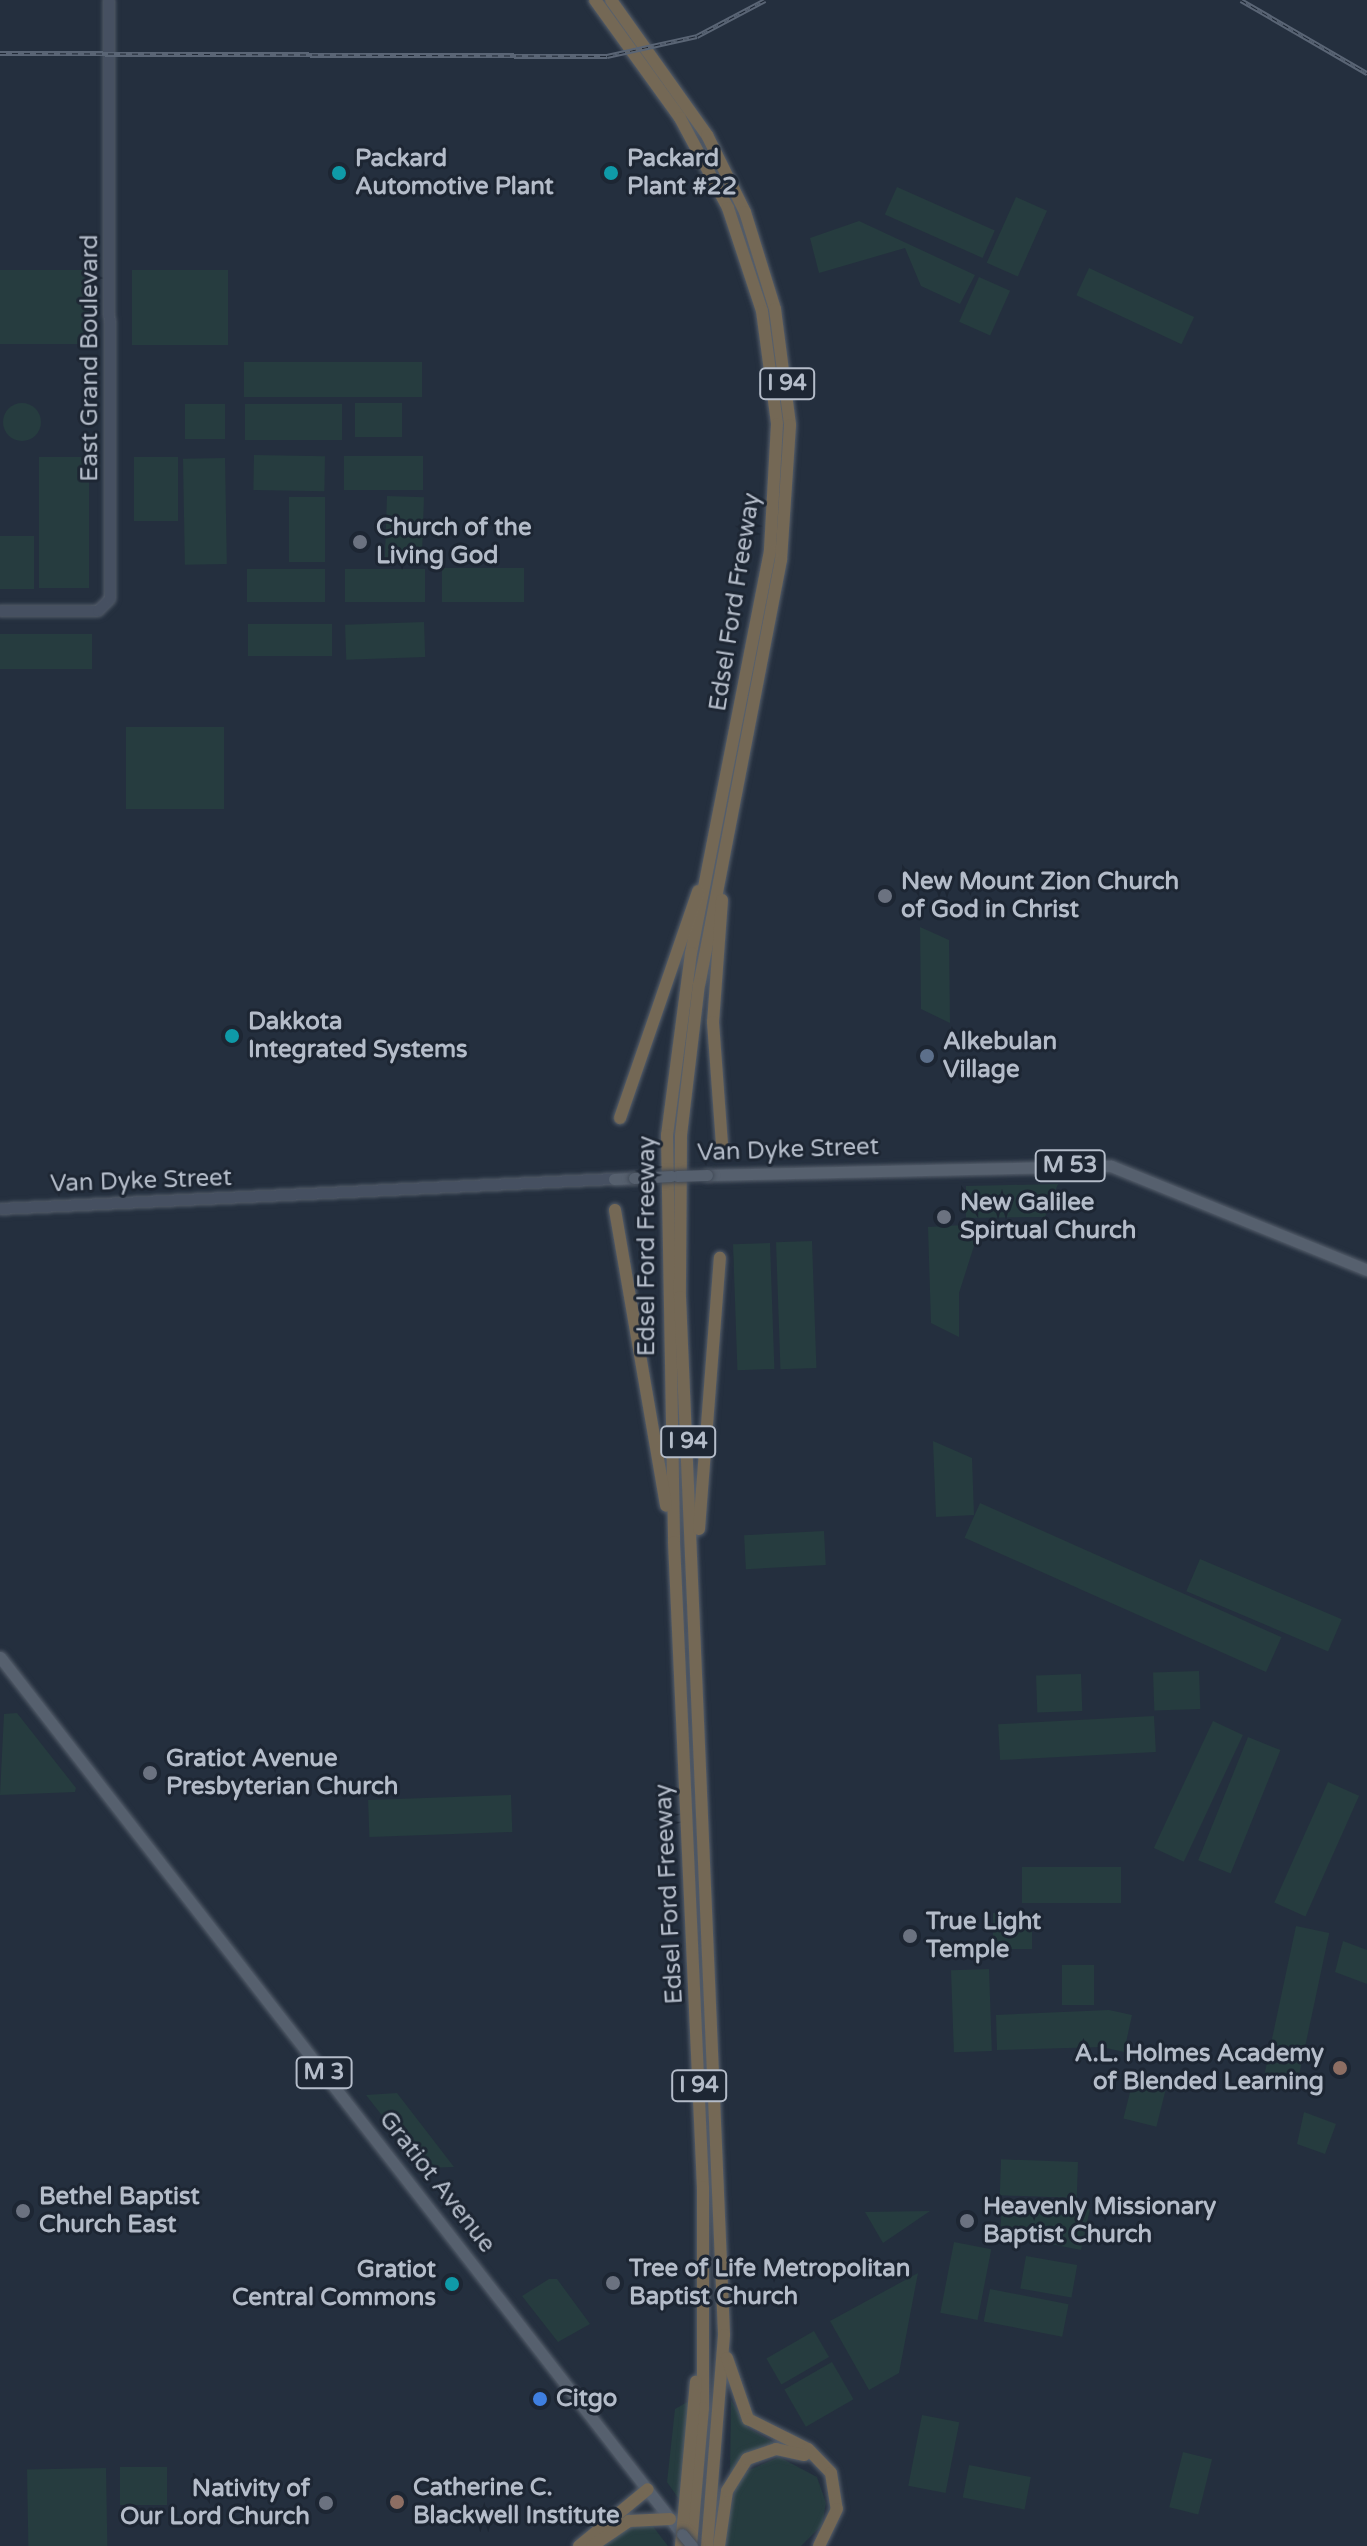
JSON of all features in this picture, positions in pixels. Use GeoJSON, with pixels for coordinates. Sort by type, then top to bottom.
{"type":"FeatureCollection","features":[{"type":"Feature","properties":{"kind":"highway","name":"Edsel Ford Freeway"},"geometry":{"type":"LineString","coordinates":[[595,0],[655,79],[717,183],[754,282],[773,376],[778,461],[772,532],[706,874],[667,1135],[674,1542],[704,2295],[692,2546]]}},
{"type":"Feature","properties":{"kind":"highway","name":"Edsel Ford Freeway"},"geometry":{"type":"LineString","coordinates":[[611,0],[707,135],[734,187],[764,267],[785,366],[791,447],[786,528],[692,1027],[681,1136],[679,1265],[695,1588],[724,2335],[707,2546]]}},
{"type":"Feature","properties":{"kind":"highway"},"geometry":{"type":"LineString","coordinates":[[722,872],[713,1022],[722,1144]]}},
{"type":"Feature","properties":{"kind":"highway"},"geometry":{"type":"LineString","coordinates":[[620,1118],[706,874]]}},
{"type":"Feature","properties":{"kind":"highway"},"geometry":{"type":"LineString","coordinates":[[615,1210],[674,1542]]}},
{"type":"Feature","properties":{"kind":"highway"},"geometry":{"type":"LineString","coordinates":[[695,1588],[720,1258]]}},
{"type":"Feature","properties":{"kind":"highway"},"geometry":{"type":"LineString","coordinates":[[681,2546],[704,2295]]}},
{"type":"Feature","properties":{"kind":"highway"},"geometry":{"type":"LineString","coordinates":[[724,2335],[730,2379],[748,2419],[808,2449],[831,2473],[837,2509],[819,2546]]}},
{"type":"Feature","properties":{"kind":"highway"},"geometry":{"type":"LineString","coordinates":[[719,2546],[733,2476],[747,2459],[776,2449],[802,2454],[825,2477],[829,2512],[808,2546]]}},
{"type":"Feature","properties":{"kind":"highway"},"geometry":{"type":"LineString","coordinates":[[579,2546],[648,2489]]}},
{"type":"Feature","properties":{"kind":"highway"},"geometry":{"type":"LineString","coordinates":[[592,2546],[629,2521],[672,2521]]}},
{"type":"Feature","properties":{"kind":"main road","name":"East Grand Boulevard"},"geometry":{"type":"LineString","coordinates":[[0,611],[98,611],[111,595],[109,0]]}},
{"type":"Feature","properties":{"kind":"main road","name":"Van Dyke Street"},"geometry":{"type":"LineString","coordinates":[[0,1209],[707,1175],[1111,1166],[1367,1270]]}},
{"type":"Feature","properties":{"kind":"main road","name":"Gratiot Avenue"},"geometry":{"type":"LineString","coordinates":[[0,1657],[692,2546]]}},
{"type":"Feature","properties":{"kind":"green space"},"geometry":{"type":"Polygon","coordinates":[[[897,187],[995,231],[983,258],[885,214],[897,187]]]}},
{"type":"Feature","properties":{"kind":"green space"},"geometry":{"type":"Polygon","coordinates":[[[1016,197],[1047,211],[1018,277],[987,263],[1016,197]]]}},
{"type":"Feature","properties":{"kind":"green space"},"geometry":{"type":"Polygon","coordinates":[[[859,221],[975,275],[960,304],[921,286],[905,248],[819,273],[810,238],[859,221]]]}},
{"type":"Feature","properties":{"kind":"green space"},"geometry":{"type":"Polygon","coordinates":[[[1089,268],[1194,317],[1181,344],[1076,295],[1089,268]]]}},
{"type":"Feature","properties":{"kind":"green space"},"geometry":{"type":"Polygon","coordinates":[[[0,270],[89,270],[89,344],[0,344],[0,270]]]}},
{"type":"Feature","properties":{"kind":"green space"},"geometry":{"type":"Polygon","coordinates":[[[132,270],[228,270],[228,345],[132,345],[132,270]]]}},
{"type":"Feature","properties":{"kind":"green space"},"geometry":{"type":"Polygon","coordinates":[[[979,277],[1010,291],[990,336],[959,322],[979,277]]]}},
{"type":"Feature","properties":{"kind":"green space"},"geometry":{"type":"Polygon","coordinates":[[[244,362],[422,362],[422,397],[244,397],[244,362]]]}},
{"type":"Feature","properties":{"kind":"green space"},"geometry":{"type":"Polygon","coordinates":[[[22,403],[35,409],[41,422],[35,435],[22,441],[9,435],[3,422],[9,409],[22,403]]]}},
{"type":"Feature","properties":{"kind":"green space"},"geometry":{"type":"Polygon","coordinates":[[[355,403],[402,403],[402,437],[355,437],[355,403]]]}},
{"type":"Feature","properties":{"kind":"green space"},"geometry":{"type":"Polygon","coordinates":[[[185,404],[225,404],[225,439],[185,439],[185,404]]]}},
{"type":"Feature","properties":{"kind":"green space"},"geometry":{"type":"Polygon","coordinates":[[[245,404],[342,404],[342,440],[245,440],[245,404]]]}},
{"type":"Feature","properties":{"kind":"green space"},"geometry":{"type":"Polygon","coordinates":[[[254,455],[325,456],[324,491],[253,490],[254,455]]]}},
{"type":"Feature","properties":{"kind":"green space"},"geometry":{"type":"Polygon","coordinates":[[[344,456],[423,456],[423,490],[344,490],[344,456]]]}},
{"type":"Feature","properties":{"kind":"green space"},"geometry":{"type":"Polygon","coordinates":[[[39,457],[89,457],[89,588],[39,588],[39,457]]]}},
{"type":"Feature","properties":{"kind":"green space"},"geometry":{"type":"Polygon","coordinates":[[[134,457],[178,457],[178,521],[134,521],[134,457]]]}},
{"type":"Feature","properties":{"kind":"green space"},"geometry":{"type":"Polygon","coordinates":[[[225,458],[227,564],[185,565],[183,459],[225,458]]]}},
{"type":"Feature","properties":{"kind":"green space"},"geometry":{"type":"Polygon","coordinates":[[[387,496],[424,497],[422,562],[385,561],[387,496]]]}},
{"type":"Feature","properties":{"kind":"green space"},"geometry":{"type":"Polygon","coordinates":[[[289,497],[325,497],[325,562],[289,562],[289,497]]]}},
{"type":"Feature","properties":{"kind":"green space"},"geometry":{"type":"Polygon","coordinates":[[[0,536],[34,536],[34,589],[0,589],[0,536]]]}},
{"type":"Feature","properties":{"kind":"green space"},"geometry":{"type":"Polygon","coordinates":[[[442,568],[524,568],[524,602],[442,602],[442,568]]]}},
{"type":"Feature","properties":{"kind":"green space"},"geometry":{"type":"Polygon","coordinates":[[[247,569],[325,569],[325,602],[247,602],[247,569]]]}},
{"type":"Feature","properties":{"kind":"green space"},"geometry":{"type":"Polygon","coordinates":[[[345,569],[425,569],[425,602],[345,602],[345,569]]]}},
{"type":"Feature","properties":{"kind":"green space"},"geometry":{"type":"Polygon","coordinates":[[[424,622],[425,657],[346,660],[345,625],[424,622]]]}},
{"type":"Feature","properties":{"kind":"green space"},"geometry":{"type":"Polygon","coordinates":[[[248,624],[332,624],[332,656],[248,656],[248,624]]]}},
{"type":"Feature","properties":{"kind":"green space"},"geometry":{"type":"Polygon","coordinates":[[[0,634],[92,634],[92,669],[0,669],[0,634]]]}},
{"type":"Feature","properties":{"kind":"green space"},"geometry":{"type":"Polygon","coordinates":[[[126,727],[224,727],[224,809],[126,809],[126,727]]]}},
{"type":"Feature","properties":{"kind":"green space"},"geometry":{"type":"Polygon","coordinates":[[[920,927],[949,940],[950,1023],[921,1009],[920,927]]]}},
{"type":"Feature","properties":{"kind":"green space"},"geometry":{"type":"Polygon","coordinates":[[[1058,1184],[1045,1217],[966,1218],[966,1186],[1058,1184]]]}},
{"type":"Feature","properties":{"kind":"green space"},"geometry":{"type":"Polygon","coordinates":[[[981,1224],[959,1293],[959,1337],[931,1323],[928,1227],[981,1224]]]}},
{"type":"Feature","properties":{"kind":"green space"},"geometry":{"type":"Polygon","coordinates":[[[812,1241],[816,1368],[780,1369],[776,1242],[812,1241]]]}},
{"type":"Feature","properties":{"kind":"green space"},"geometry":{"type":"Polygon","coordinates":[[[770,1243],[774,1369],[737,1370],[733,1244],[770,1243]]]}},
{"type":"Feature","properties":{"kind":"green space"},"geometry":{"type":"Polygon","coordinates":[[[933,1441],[972,1458],[974,1515],[936,1517],[933,1441]]]}},
{"type":"Feature","properties":{"kind":"green space"},"geometry":{"type":"Polygon","coordinates":[[[980,1503],[1281,1637],[1266,1672],[965,1538],[980,1503]]]}},
{"type":"Feature","properties":{"kind":"green space"},"geometry":{"type":"Polygon","coordinates":[[[824,1531],[826,1565],[746,1569],[744,1535],[824,1531]]]}},
{"type":"Feature","properties":{"kind":"green space"},"geometry":{"type":"Polygon","coordinates":[[[1200,1559],[1342,1619],[1328,1651],[1186,1591],[1200,1559]]]}},
{"type":"Feature","properties":{"kind":"green space"},"geometry":{"type":"Polygon","coordinates":[[[1199,1671],[1200,1709],[1154,1711],[1153,1673],[1199,1671]]]}},
{"type":"Feature","properties":{"kind":"green space"},"geometry":{"type":"Polygon","coordinates":[[[1081,1674],[1082,1711],[1037,1713],[1036,1676],[1081,1674]]]}},
{"type":"Feature","properties":{"kind":"green space"},"geometry":{"type":"Polygon","coordinates":[[[17,1713],[76,1788],[75,1792],[0,1795],[4,1714],[17,1713]]]}},
{"type":"Feature","properties":{"kind":"green space"},"geometry":{"type":"Polygon","coordinates":[[[1154,1716],[1156,1752],[1000,1760],[998,1724],[1154,1716]]]}},
{"type":"Feature","properties":{"kind":"green space"},"geometry":{"type":"Polygon","coordinates":[[[1213,1721],[1243,1735],[1184,1862],[1154,1848],[1213,1721]]]}},
{"type":"Feature","properties":{"kind":"green space"},"geometry":{"type":"Polygon","coordinates":[[[1248,1737],[1280,1750],[1231,1873],[1198,1860],[1248,1737]]]}},
{"type":"Feature","properties":{"kind":"green space"},"geometry":{"type":"Polygon","coordinates":[[[1328,1782],[1359,1796],[1305,1916],[1274,1903],[1328,1782]]]}},
{"type":"Feature","properties":{"kind":"green space"},"geometry":{"type":"Polygon","coordinates":[[[511,1795],[512,1832],[369,1837],[368,1800],[511,1795]]]}},
{"type":"Feature","properties":{"kind":"green space"},"geometry":{"type":"Polygon","coordinates":[[[1022,1867],[1121,1867],[1121,1903],[1022,1903],[1022,1867]]]}},
{"type":"Feature","properties":{"kind":"green space"},"geometry":{"type":"Polygon","coordinates":[[[993,1913],[1032,1913],[1032,1949],[993,1949],[993,1913]]]}},
{"type":"Feature","properties":{"kind":"green space"},"geometry":{"type":"Polygon","coordinates":[[[1296,1926],[1329,1933],[1296,2091],[1263,2083],[1296,1926]]]}},
{"type":"Feature","properties":{"kind":"green space"},"geometry":{"type":"Polygon","coordinates":[[[1343,1941],[1367,1950],[1367,1984],[1335,1972],[1343,1941]]]}},
{"type":"Feature","properties":{"kind":"green space"},"geometry":{"type":"Polygon","coordinates":[[[1062,1965],[1094,1965],[1094,2005],[1062,2005],[1062,1965]]]}},
{"type":"Feature","properties":{"kind":"green space"},"geometry":{"type":"Polygon","coordinates":[[[989,1969],[992,2051],[954,2052],[951,1970],[989,1969]]]}},
{"type":"Feature","properties":{"kind":"green space"},"geometry":{"type":"Polygon","coordinates":[[[1109,2010],[1132,2015],[1124,2052],[1102,2047],[997,2050],[996,2015],[1109,2010]]]}},
{"type":"Feature","properties":{"kind":"green space"},"geometry":{"type":"Polygon","coordinates":[[[1135,2072],[1168,2080],[1156,2127],[1123,2119],[1135,2072]]]}},
{"type":"Feature","properties":{"kind":"green space"},"geometry":{"type":"Polygon","coordinates":[[[397,2093],[454,2167],[423,2168],[366,2095],[397,2093]]]}},
{"type":"Feature","properties":{"kind":"green space"},"geometry":{"type":"Polygon","coordinates":[[[1304,2112],[1336,2124],[1325,2154],[1297,2144],[1304,2112]]]}},
{"type":"Feature","properties":{"kind":"green space"},"geometry":{"type":"Polygon","coordinates":[[[1001,2159],[1078,2162],[1077,2198],[1000,2195],[1001,2159]]]}},
{"type":"Feature","properties":{"kind":"green space"},"geometry":{"type":"Polygon","coordinates":[[[1074,2205],[1090,2209],[1081,2250],[1000,2234],[1002,2206],[1074,2205]]]}},
{"type":"Feature","properties":{"kind":"green space"},"geometry":{"type":"Polygon","coordinates":[[[930,2211],[883,2243],[865,2212],[930,2211]]]}},
{"type":"Feature","properties":{"kind":"green space"},"geometry":{"type":"Polygon","coordinates":[[[954,2242],[991,2249],[978,2320],[940,2313],[954,2242]]]}},
{"type":"Feature","properties":{"kind":"green space"},"geometry":{"type":"Polygon","coordinates":[[[1026,2256],[1077,2265],[1071,2298],[1020,2288],[1026,2256]]]}},
{"type":"Feature","properties":{"kind":"green space"},"geometry":{"type":"Polygon","coordinates":[[[918,2273],[899,2373],[869,2390],[830,2321],[918,2273]]]}},
{"type":"Feature","properties":{"kind":"green space"},"geometry":{"type":"Polygon","coordinates":[[[549,2279],[557,2279],[590,2324],[558,2342],[522,2296],[549,2279]]]}},
{"type":"Feature","properties":{"kind":"green space"},"geometry":{"type":"Polygon","coordinates":[[[990,2289],[1069,2304],[1062,2337],[984,2321],[990,2289]]]}},
{"type":"Feature","properties":{"kind":"green space"},"geometry":{"type":"Polygon","coordinates":[[[814,2331],[829,2357],[781,2384],[766,2358],[814,2331]]]}},
{"type":"Feature","properties":{"kind":"green space"},"geometry":{"type":"Polygon","coordinates":[[[832,2362],[854,2399],[806,2427],[784,2390],[832,2362]]]}},
{"type":"Feature","properties":{"kind":"green space"},"geometry":{"type":"Polygon","coordinates":[[[691,2400],[681,2502],[667,2482],[675,2409],[691,2400]]]}},
{"type":"Feature","properties":{"kind":"green space"},"geometry":{"type":"Polygon","coordinates":[[[731,2400],[748,2428],[785,2449],[771,2449],[730,2478],[731,2400]]]}},
{"type":"Feature","properties":{"kind":"green space"},"geometry":{"type":"Polygon","coordinates":[[[922,2415],[959,2422],[946,2493],[908,2486],[922,2415]]]}},
{"type":"Feature","properties":{"kind":"green space"},"geometry":{"type":"Polygon","coordinates":[[[1183,2452],[1212,2459],[1198,2515],[1169,2507],[1183,2452]]]}},
{"type":"Feature","properties":{"kind":"green space"},"geometry":{"type":"Polygon","coordinates":[[[779,2457],[817,2477],[826,2503],[822,2525],[801,2546],[723,2546],[735,2490],[745,2472],[779,2457]]]}},
{"type":"Feature","properties":{"kind":"green space"},"geometry":{"type":"Polygon","coordinates":[[[969,2465],[1031,2477],[1025,2509],[963,2497],[969,2465]]]}},
{"type":"Feature","properties":{"kind":"green space"},"geometry":{"type":"Polygon","coordinates":[[[120,2467],[167,2467],[167,2505],[120,2505],[120,2467]]]}},
{"type":"Feature","properties":{"kind":"green space"},"geometry":{"type":"Polygon","coordinates":[[[106,2468],[107,2546],[28,2546],[27,2469],[106,2468]]]}},
{"type":"Feature","properties":{"kind":"green space"},"geometry":{"type":"Polygon","coordinates":[[[645,2516],[668,2546],[599,2546],[645,2516]]]}},
{"type":"Feature","properties":{"kind":"railway"},"geometry":{"type":"LineString","coordinates":[[0,53],[607,56],[697,36],[765,0]]}},
{"type":"Feature","properties":{"kind":"railway"},"geometry":{"type":"LineString","coordinates":[[1241,0],[1367,73]]}},
{"type":"Feature","properties":{"kind":"place","name":"Packard Automotive Plant"},"geometry":{"type":"Point","coordinates":[339,173]}},
{"type":"Feature","properties":{"kind":"place","name":"Packard Plant #22"},"geometry":{"type":"Point","coordinates":[611,173]}},
{"type":"Feature","properties":{"kind":"place","name":"Church of the Living God"},"geometry":{"type":"Point","coordinates":[360,542]}},
{"type":"Feature","properties":{"kind":"place","name":"New Mount Zion Church of God in Christ"},"geometry":{"type":"Point","coordinates":[885,896]}},
{"type":"Feature","properties":{"kind":"place","name":"Dakkota Integrated Systems"},"geometry":{"type":"Point","coordinates":[232,1036]}},
{"type":"Feature","properties":{"kind":"place","name":"Alkebulan Village"},"geometry":{"type":"Point","coordinates":[927,1056]}},
{"type":"Feature","properties":{"kind":"place","name":"New Galilee Spirtual Church"},"geometry":{"type":"Point","coordinates":[944,1217]}},
{"type":"Feature","properties":{"kind":"place","name":"Gratiot Avenue Presbyterian Church"},"geometry":{"type":"Point","coordinates":[150,1773]}},
{"type":"Feature","properties":{"kind":"place","name":"True Light Temple"},"geometry":{"type":"Point","coordinates":[910,1936]}},
{"type":"Feature","properties":{"kind":"place","name":"A.L. Holmes Academy of Blended Learning"},"geometry":{"type":"Point","coordinates":[1340,2068]}},
{"type":"Feature","properties":{"kind":"place","name":"Bethel Baptist Church East"},"geometry":{"type":"Point","coordinates":[23,2211]}},
{"type":"Feature","properties":{"kind":"place","name":"Heavenly Missionary Baptist Church"},"geometry":{"type":"Point","coordinates":[967,2221]}},
{"type":"Feature","properties":{"kind":"place","name":"Tree of Life Metropolitan Baptist Church"},"geometry":{"type":"Point","coordinates":[613,2283]}},
{"type":"Feature","properties":{"kind":"place","name":"Gratiot Central Commons"},"geometry":{"type":"Point","coordinates":[452,2284]}},
{"type":"Feature","properties":{"kind":"place","name":"Citgo"},"geometry":{"type":"Point","coordinates":[540,2399]}},
{"type":"Feature","properties":{"kind":"place","name":"Catherine C. Blackwell Institute"},"geometry":{"type":"Point","coordinates":[397,2502]}},
{"type":"Feature","properties":{"kind":"place","name":"Nativity of Our Lord Church"},"geometry":{"type":"Point","coordinates":[326,2503]}}]}
